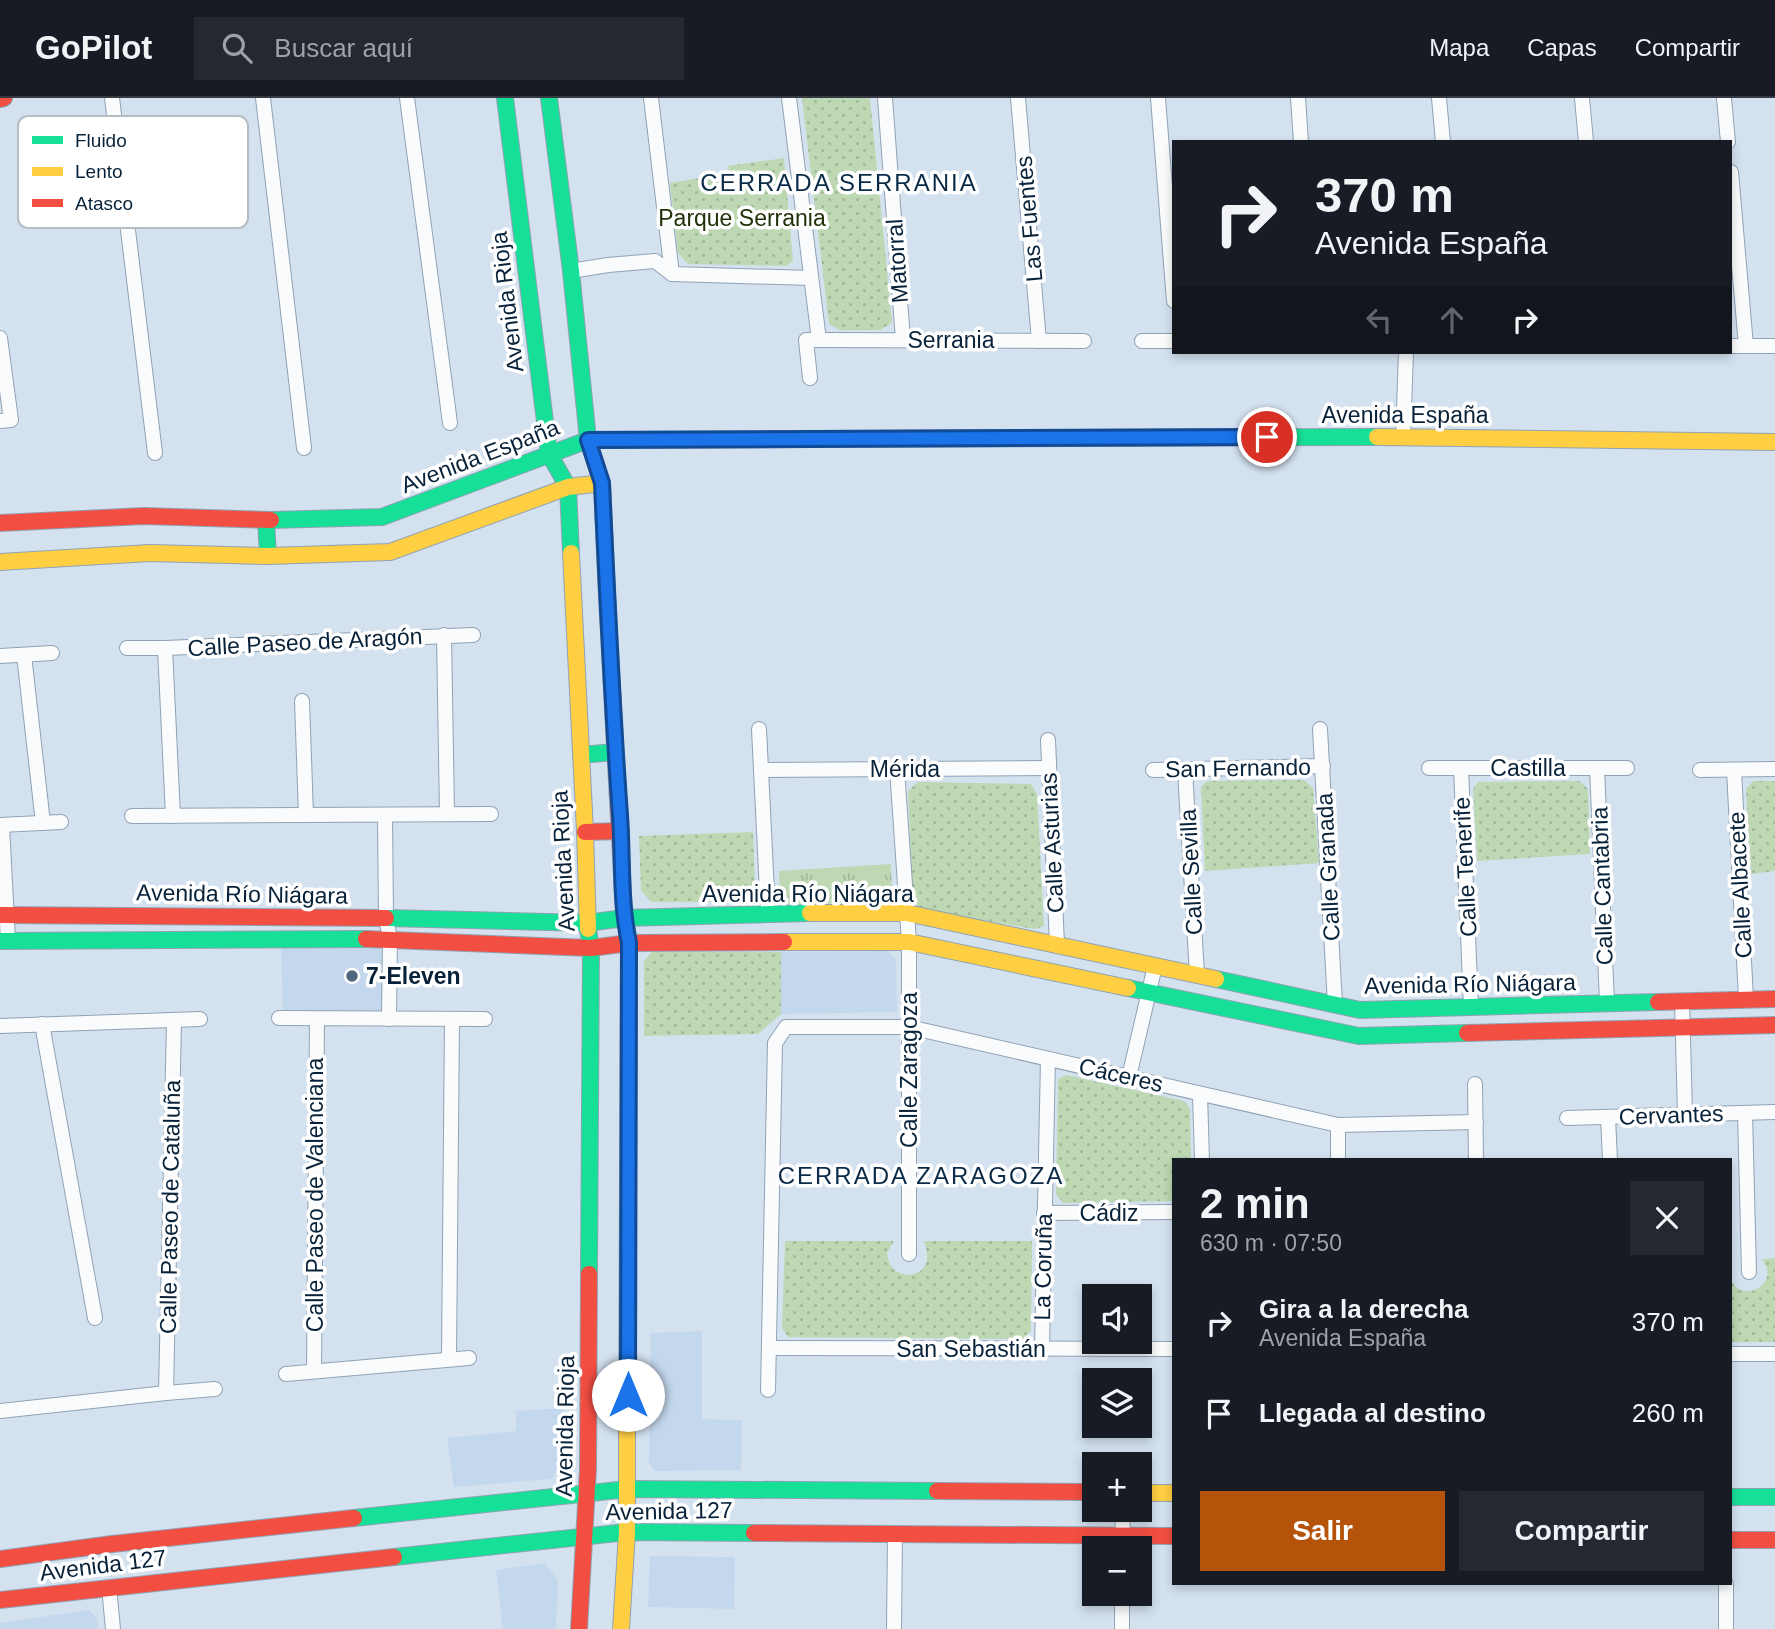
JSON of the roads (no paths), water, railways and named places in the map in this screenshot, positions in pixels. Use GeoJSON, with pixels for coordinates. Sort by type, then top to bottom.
{"type":"FeatureCollection","features":[{"type":"Feature","properties":{"kind":"main road","name":"Avenida Rioja"},"geometry":{"type":"LineString","coordinates":[[505,98],[549,454],[568,487],[587,922],[591,948],[587,1493],[579,1629]]}},
{"type":"Feature","properties":{"kind":"main road"},"geometry":{"type":"LineString","coordinates":[[549,98],[571,271],[588,440],[602,483],[624,918],[629,943],[628,1532],[621,1629]]}},
{"type":"Feature","properties":{"kind":"main road","name":"Avenida España"},"geometry":{"type":"LineString","coordinates":[[0,523],[144,516],[266,520],[382,517],[588,440],[1403,436],[1775,442]]}},
{"type":"Feature","properties":{"kind":"main road"},"geometry":{"type":"LineString","coordinates":[[0,562],[150,553],[268,556],[390,552],[568,487],[602,483]]}},
{"type":"Feature","properties":{"kind":"main road"},"geometry":{"type":"LineString","coordinates":[[266,520],[268,556]]}},
{"type":"Feature","properties":{"kind":"main road"},"geometry":{"type":"LineString","coordinates":[[580,755],[615,752]]}},
{"type":"Feature","properties":{"kind":"main road"},"geometry":{"type":"LineString","coordinates":[[585,832],[621,831]]}},
{"type":"Feature","properties":{"kind":"main road","name":"Avenida Río Niágara"},"geometry":{"type":"LineString","coordinates":[[3,914],[587,922],[624,918],[768,913],[907,913],[1360,1010],[1775,999]]}},
{"type":"Feature","properties":{"kind":"main road","name":"Avenida Río Niágara"},"geometry":{"type":"LineString","coordinates":[[4,941],[390,939],[591,948],[629,943],[909,942],[1359,1036],[1775,1025]]}},
{"type":"Feature","properties":{"kind":"main road","name":"Avenida 127"},"geometry":{"type":"LineString","coordinates":[[0,1559],[112,1544],[628,1489],[1082,1492]]}},
{"type":"Feature","properties":{"kind":"main road"},"geometry":{"type":"LineString","coordinates":[[1152,1493],[1172,1493]]}},
{"type":"Feature","properties":{"kind":"main road"},"geometry":{"type":"LineString","coordinates":[[1732,1497],[1775,1497]]}},
{"type":"Feature","properties":{"kind":"main road","name":"Avenida 127"},"geometry":{"type":"LineString","coordinates":[[0,1600],[628,1532],[895,1534],[1082,1541]]}},
{"type":"Feature","properties":{"kind":"main road","name":"Avenida 127"},"geometry":{"type":"LineString","coordinates":[[1152,1539],[1172,1536]]}},
{"type":"Feature","properties":{"kind":"main road"},"geometry":{"type":"LineString","coordinates":[[1732,1540],[1775,1540]]}},
{"type":"Feature","properties":{"kind":"street"},"geometry":{"type":"LineString","coordinates":[[112,98],[114,116]]}},
{"type":"Feature","properties":{"kind":"street"},"geometry":{"type":"LineString","coordinates":[[263,98],[304,448]]}},
{"type":"Feature","properties":{"kind":"street"},"geometry":{"type":"LineString","coordinates":[[407,98],[450,423]]}},
{"type":"Feature","properties":{"kind":"street"},"geometry":{"type":"LineString","coordinates":[[651,98],[672,274]]}},
{"type":"Feature","properties":{"kind":"street"},"geometry":{"type":"LineString","coordinates":[[789,98],[819,340],[806,340],[810,378]]}},
{"type":"Feature","properties":{"kind":"street","name":"Matorral"},"geometry":{"type":"LineString","coordinates":[[885,98],[903,340]]}},
{"type":"Feature","properties":{"kind":"street","name":"Las Fuentes"},"geometry":{"type":"LineString","coordinates":[[1018,98],[1039,341]]}},
{"type":"Feature","properties":{"kind":"street"},"geometry":{"type":"LineString","coordinates":[[1158,98],[1172,276]]}},
{"type":"Feature","properties":{"kind":"street"},"geometry":{"type":"LineString","coordinates":[[1298,98],[1301,140]]}},
{"type":"Feature","properties":{"kind":"street"},"geometry":{"type":"LineString","coordinates":[[1439,98],[1443,140]]}},
{"type":"Feature","properties":{"kind":"street"},"geometry":{"type":"LineString","coordinates":[[1582,98],[1586,140]]}},
{"type":"Feature","properties":{"kind":"street"},"geometry":{"type":"LineString","coordinates":[[1724,98],[1728,140]]}},
{"type":"Feature","properties":{"kind":"street"},"geometry":{"type":"LineString","coordinates":[[1732,184],[1746,346]]}},
{"type":"Feature","properties":{"kind":"street"},"geometry":{"type":"LineString","coordinates":[[128,228],[155,453]]}},
{"type":"Feature","properties":{"kind":"street"},"geometry":{"type":"LineString","coordinates":[[571,271],[655,261],[672,274],[811,278]]}},
{"type":"Feature","properties":{"kind":"street"},"geometry":{"type":"LineString","coordinates":[[0,338],[11,420],[0,421]]}},
{"type":"Feature","properties":{"kind":"street","name":"Serrania"},"geometry":{"type":"LineString","coordinates":[[819,340],[1084,341]]}},
{"type":"Feature","properties":{"kind":"street"},"geometry":{"type":"LineString","coordinates":[[1142,341],[1172,341]]}},
{"type":"Feature","properties":{"kind":"street"},"geometry":{"type":"LineString","coordinates":[[1732,346],[1775,346]]}},
{"type":"Feature","properties":{"kind":"street"},"geometry":{"type":"LineString","coordinates":[[1403,436],[1406,354]]}},
{"type":"Feature","properties":{"kind":"street","name":"Calle Paseo de Aragón"},"geometry":{"type":"LineString","coordinates":[[444,635],[447,814]]}},
{"type":"Feature","properties":{"kind":"street","name":"Calle Paseo de Aragón"},"geometry":{"type":"LineString","coordinates":[[127,648],[473,635]]}},
{"type":"Feature","properties":{"kind":"street","name":"Calle Paseo de Aragón"},"geometry":{"type":"LineString","coordinates":[[165,648],[173,816]]}},
{"type":"Feature","properties":{"kind":"street"},"geometry":{"type":"LineString","coordinates":[[0,656],[52,653]]}},
{"type":"Feature","properties":{"kind":"street"},"geometry":{"type":"LineString","coordinates":[[24,655],[43,823]]}},
{"type":"Feature","properties":{"kind":"street"},"geometry":{"type":"LineString","coordinates":[[302,701],[306,815]]}},
{"type":"Feature","properties":{"kind":"street"},"geometry":{"type":"LineString","coordinates":[[759,729],[768,913]]}},
{"type":"Feature","properties":{"kind":"street","name":"Calle Granada"},"geometry":{"type":"LineString","coordinates":[[1320,729],[1335,1005]]}},
{"type":"Feature","properties":{"kind":"street","name":"Calle Asturias"},"geometry":{"type":"LineString","coordinates":[[1048,740],[1057,945]]}},
{"type":"Feature","properties":{"kind":"street","name":"San Fernando"},"geometry":{"type":"LineString","coordinates":[[1153,770],[1323,766]]}},
{"type":"Feature","properties":{"kind":"street","name":"Mérida"},"geometry":{"type":"LineString","coordinates":[[761,770],[1049,768]]}},
{"type":"Feature","properties":{"kind":"street","name":"Castilla"},"geometry":{"type":"LineString","coordinates":[[1429,768],[1627,768]]}},
{"type":"Feature","properties":{"kind":"street","name":"Calle Tenerife"},"geometry":{"type":"LineString","coordinates":[[1461,768],[1471,1007]]}},
{"type":"Feature","properties":{"kind":"street","name":"Calle Cantabria"},"geometry":{"type":"LineString","coordinates":[[1598,768],[1607,1003]]}},
{"type":"Feature","properties":{"kind":"street","name":"Calle Zaragoza"},"geometry":{"type":"LineString","coordinates":[[897,769],[909,942],[909,1254]]}},
{"type":"Feature","properties":{"kind":"street","name":"Calle Sevilla"},"geometry":{"type":"LineString","coordinates":[[1185,769],[1197,975]]}},
{"type":"Feature","properties":{"kind":"street"},"geometry":{"type":"LineString","coordinates":[[1700,770],[1775,769]]}},
{"type":"Feature","properties":{"kind":"street","name":"Calle Albacete"},"geometry":{"type":"LineString","coordinates":[[1734,770],[1745,999]]}},
{"type":"Feature","properties":{"kind":"street"},"geometry":{"type":"LineString","coordinates":[[132,816],[491,814]]}},
{"type":"Feature","properties":{"kind":"street"},"geometry":{"type":"LineString","coordinates":[[385,816],[386,918],[390,939],[389,1019]]}},
{"type":"Feature","properties":{"kind":"street"},"geometry":{"type":"LineString","coordinates":[[4,941],[1,825],[61,822]]}},
{"type":"Feature","properties":{"kind":"street"},"geometry":{"type":"LineString","coordinates":[[1129,1077],[1155,966]]}},
{"type":"Feature","properties":{"kind":"street"},"geometry":{"type":"LineString","coordinates":[[1682,1001],[1685,1115]]}},
{"type":"Feature","properties":{"kind":"street"},"geometry":{"type":"LineString","coordinates":[[279,1018],[485,1019]]}},
{"type":"Feature","properties":{"kind":"street","name":"Calle Paseo de Valenciana"},"geometry":{"type":"LineString","coordinates":[[314,1371],[317,1018]]}},
{"type":"Feature","properties":{"kind":"street"},"geometry":{"type":"LineString","coordinates":[[0,1026],[200,1019]]}},
{"type":"Feature","properties":{"kind":"street"},"geometry":{"type":"LineString","coordinates":[[449,1359],[452,1019]]}},
{"type":"Feature","properties":{"kind":"street","name":"Calle Paseo de Cataluña"},"geometry":{"type":"LineString","coordinates":[[166,1392],[174,1021]]}},
{"type":"Feature","properties":{"kind":"street"},"geometry":{"type":"LineString","coordinates":[[42,1024],[95,1318]]}},
{"type":"Feature","properties":{"kind":"street","name":"Cáceres"},"geometry":{"type":"LineString","coordinates":[[769,1349],[775,1043],[786,1027],[909,1027],[1338,1125],[1476,1122]]}},
{"type":"Feature","properties":{"kind":"street","name":"La Coruña"},"geometry":{"type":"LineString","coordinates":[[1042,1349],[1048,1059]]}},
{"type":"Feature","properties":{"kind":"street"},"geometry":{"type":"LineString","coordinates":[[1475,1084],[1476,1158]]}},
{"type":"Feature","properties":{"kind":"street"},"geometry":{"type":"LineString","coordinates":[[1200,1094],[1202,1158]]}},
{"type":"Feature","properties":{"kind":"street","name":"Cervantes"},"geometry":{"type":"LineString","coordinates":[[1567,1118],[1775,1112]]}},
{"type":"Feature","properties":{"kind":"street"},"geometry":{"type":"LineString","coordinates":[[1745,1113],[1749,1272]]}},
{"type":"Feature","properties":{"kind":"street"},"geometry":{"type":"LineString","coordinates":[[1608,1117],[1609,1158]]}},
{"type":"Feature","properties":{"kind":"street"},"geometry":{"type":"LineString","coordinates":[[1338,1125],[1338,1158]]}},
{"type":"Feature","properties":{"kind":"street","name":"Cádiz"},"geometry":{"type":"LineString","coordinates":[[1044,1213],[1172,1212]]}},
{"type":"Feature","properties":{"kind":"street"},"geometry":{"type":"LineString","coordinates":[[768,1390],[769,1349]]}},
{"type":"Feature","properties":{"kind":"street","name":"San Sebastián"},"geometry":{"type":"LineString","coordinates":[[769,1349],[1172,1349]]}},
{"type":"Feature","properties":{"kind":"street"},"geometry":{"type":"LineString","coordinates":[[1732,1354],[1775,1354]]}},
{"type":"Feature","properties":{"kind":"street"},"geometry":{"type":"LineString","coordinates":[[286,1374],[469,1358]]}},
{"type":"Feature","properties":{"kind":"street"},"geometry":{"type":"LineString","coordinates":[[0,1411],[215,1389]]}},
{"type":"Feature","properties":{"kind":"street"},"geometry":{"type":"LineString","coordinates":[[894,1629],[895,1534]]}},
{"type":"Feature","properties":{"kind":"street"},"geometry":{"type":"LineString","coordinates":[[1726,1585],[1726,1629]]}},
{"type":"Feature","properties":{"kind":"street"},"geometry":{"type":"LineString","coordinates":[[108,1587],[113,1629]]}},
{"type":"Feature","properties":{"kind":"street"},"geometry":{"type":"LineString","coordinates":[[1122,1606],[1122,1629]]}},
{"type":"Feature","properties":{"kind":"place","name":"7-Eleven"},"geometry":{"type":"Point","coordinates":[352,976]}},
{"type":"Feature","properties":{"kind":"district","name":"CERRADA SERRANIA"},"geometry":{"type":"Point","coordinates":[839,183]}},
{"type":"Feature","properties":{"kind":"district","name":"CERRADA ZARAGOZA"},"geometry":{"type":"Point","coordinates":[921,1176]}},
{"type":"Feature","properties":{"kind":"park label","name":"Parque Serrania"},"geometry":{"type":"Point","coordinates":[742,218]}}]}
